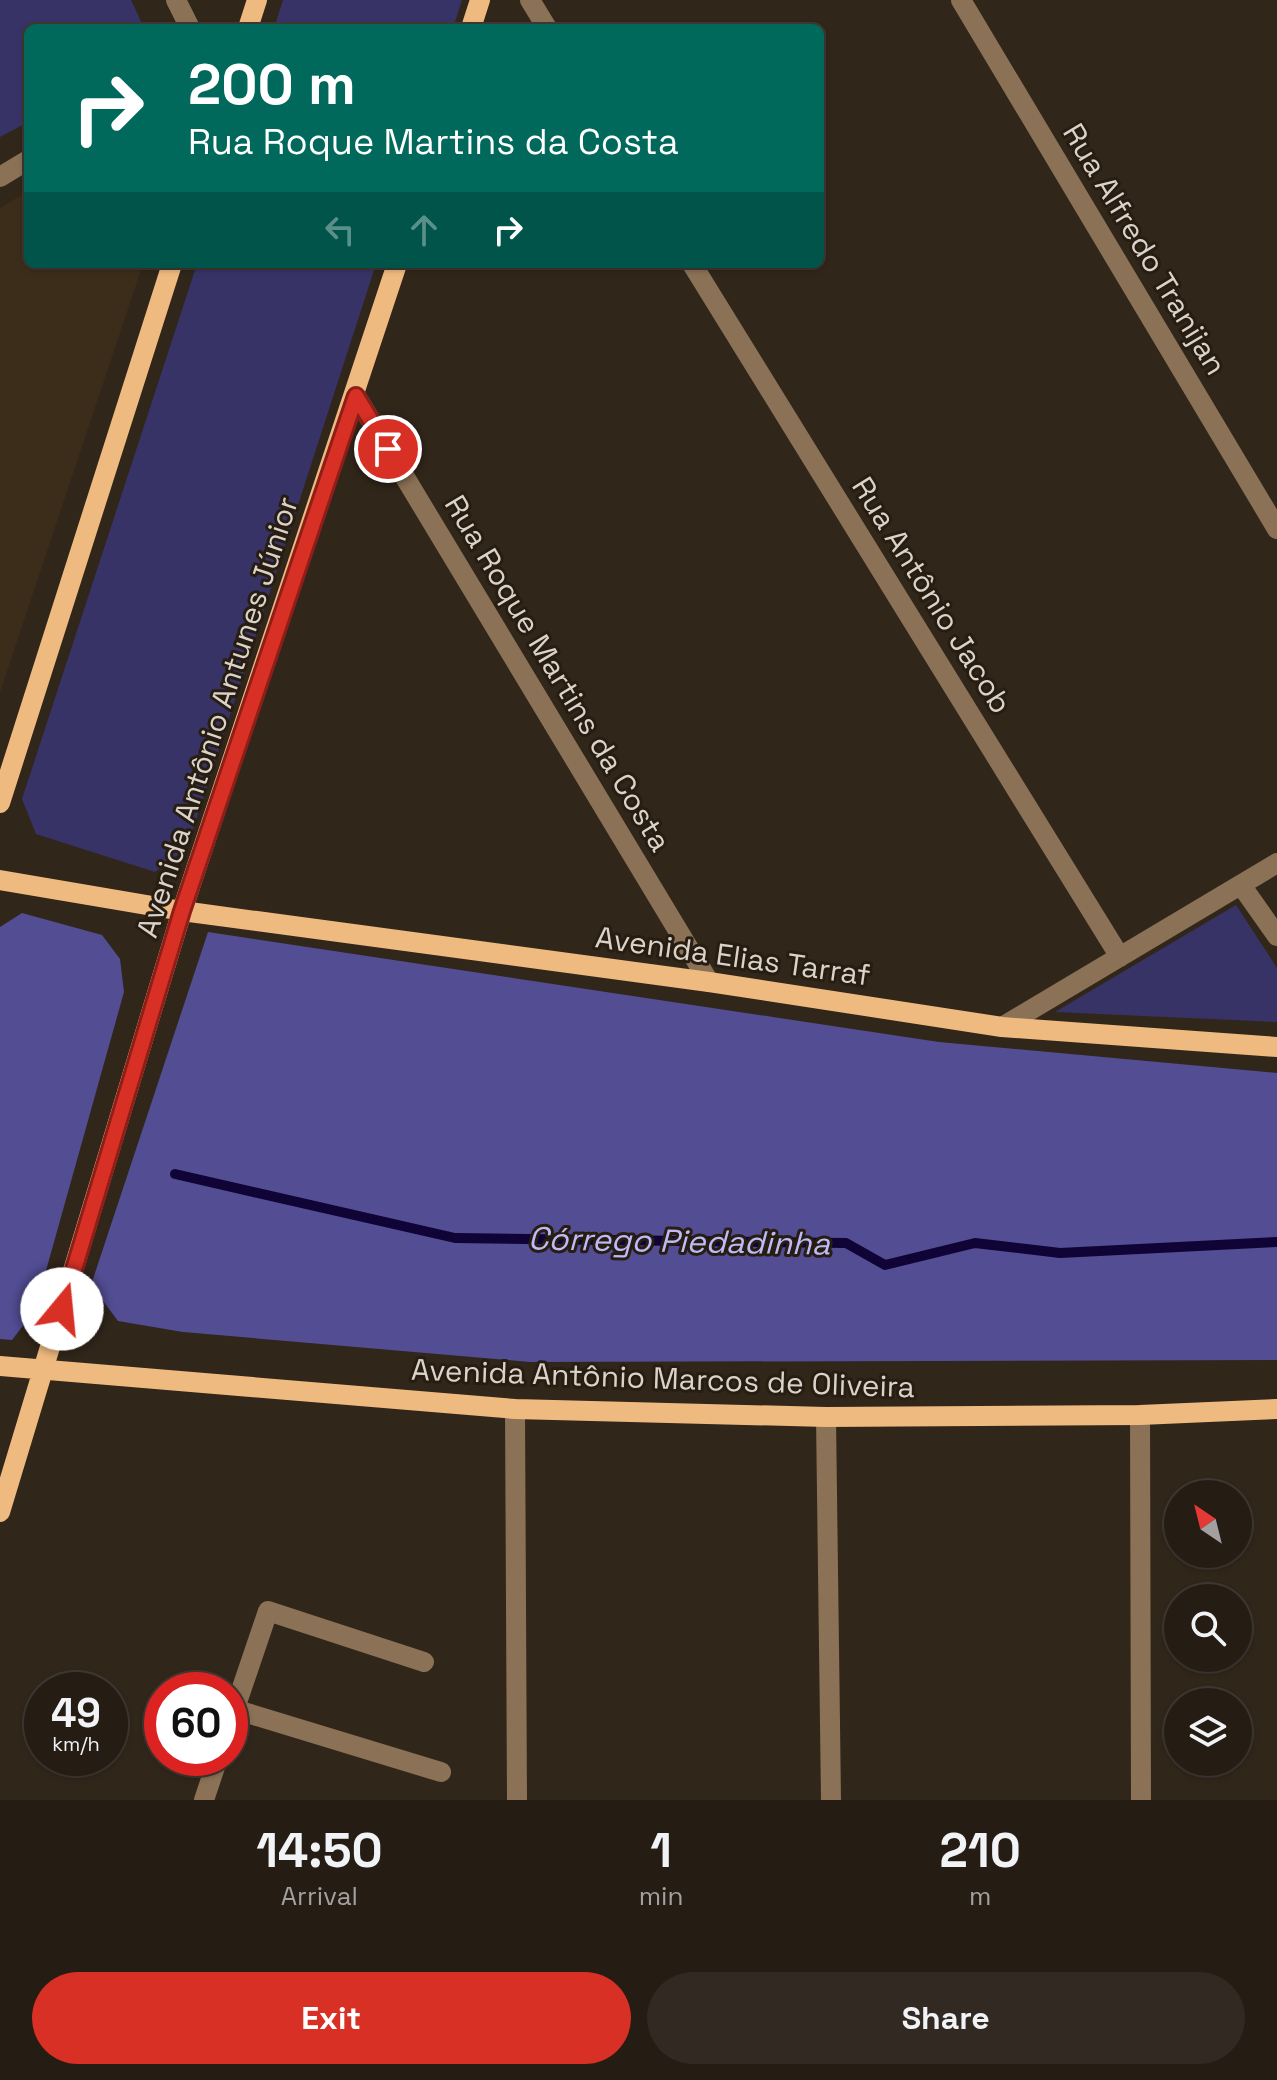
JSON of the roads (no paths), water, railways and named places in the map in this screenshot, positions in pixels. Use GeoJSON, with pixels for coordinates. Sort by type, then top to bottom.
{"type":"FeatureCollection","features":[{"type":"Feature","properties":{"kind":"main road"},"geometry":{"type":"LineString","coordinates":[[249,24],[257,0]]}},
{"type":"Feature","properties":{"kind":"main road"},"geometry":{"type":"LineString","coordinates":[[472,24],[480,0]]}},
{"type":"Feature","properties":{"kind":"main road"},"geometry":{"type":"LineString","coordinates":[[0,803],[171,268]]}},
{"type":"Feature","properties":{"kind":"main road","name":"Avenida Antônio Antunes Júnior"},"geometry":{"type":"LineString","coordinates":[[0,1512],[182,911],[356,396],[396,268]]}},
{"type":"Feature","properties":{"kind":"main road"},"geometry":{"type":"LineString","coordinates":[[0,880],[182,911]]}},
{"type":"Feature","properties":{"kind":"main road","name":"Avenida Elias Tarraf"},"geometry":{"type":"LineString","coordinates":[[182,911],[709,982],[1002,1027],[1277,1047]]}},
{"type":"Feature","properties":{"kind":"main road","name":"Avenida Antônio Marcos de Oliveira"},"geometry":{"type":"LineString","coordinates":[[0,1366],[515,1409],[826,1417],[1140,1415],[1277,1409]]}},
{"type":"Feature","properties":{"kind":"street"},"geometry":{"type":"LineString","coordinates":[[176,0],[188,24]]}},
{"type":"Feature","properties":{"kind":"street"},"geometry":{"type":"LineString","coordinates":[[530,0],[545,24]]}},
{"type":"Feature","properties":{"kind":"street","name":"Rua Alfredo Tranijan"},"geometry":{"type":"LineString","coordinates":[[961,0],[1277,529]]}},
{"type":"Feature","properties":{"kind":"street"},"geometry":{"type":"LineString","coordinates":[[0,177],[24,162]]}},
{"type":"Feature","properties":{"kind":"street","name":"Rua Antônio Jacob"},"geometry":{"type":"LineString","coordinates":[[694,268],[1120,957]]}},
{"type":"Feature","properties":{"kind":"street","name":"Rua Roque Martins da Costa"},"geometry":{"type":"LineString","coordinates":[[356,396],[709,982]]}},
{"type":"Feature","properties":{"kind":"street"},"geometry":{"type":"LineString","coordinates":[[1002,1027],[1277,863]]}},
{"type":"Feature","properties":{"kind":"street"},"geometry":{"type":"LineString","coordinates":[[1241,885],[1277,936]]}},
{"type":"Feature","properties":{"kind":"street"},"geometry":{"type":"LineString","coordinates":[[515,1409],[517,1800]]}},
{"type":"Feature","properties":{"kind":"street"},"geometry":{"type":"LineString","coordinates":[[1140,1415],[1141,1800]]}},
{"type":"Feature","properties":{"kind":"street"},"geometry":{"type":"LineString","coordinates":[[826,1417],[831,1800]]}},
{"type":"Feature","properties":{"kind":"street"},"geometry":{"type":"LineString","coordinates":[[247,1672],[268,1611],[424,1662]]}},
{"type":"Feature","properties":{"kind":"street"},"geometry":{"type":"LineString","coordinates":[[248,1720],[441,1772]]}},
{"type":"Feature","properties":{"kind":"street"},"geometry":{"type":"LineString","coordinates":[[204,1800],[212,1776]]}},
{"type":"Feature","properties":{"kind":"waterway","name":"Córrego Piedadinha"},"geometry":{"type":"LineString","coordinates":[[175,1174],[455,1238],[846,1243],[885,1265],[975,1243],[1060,1253],[1277,1242]]}}]}
